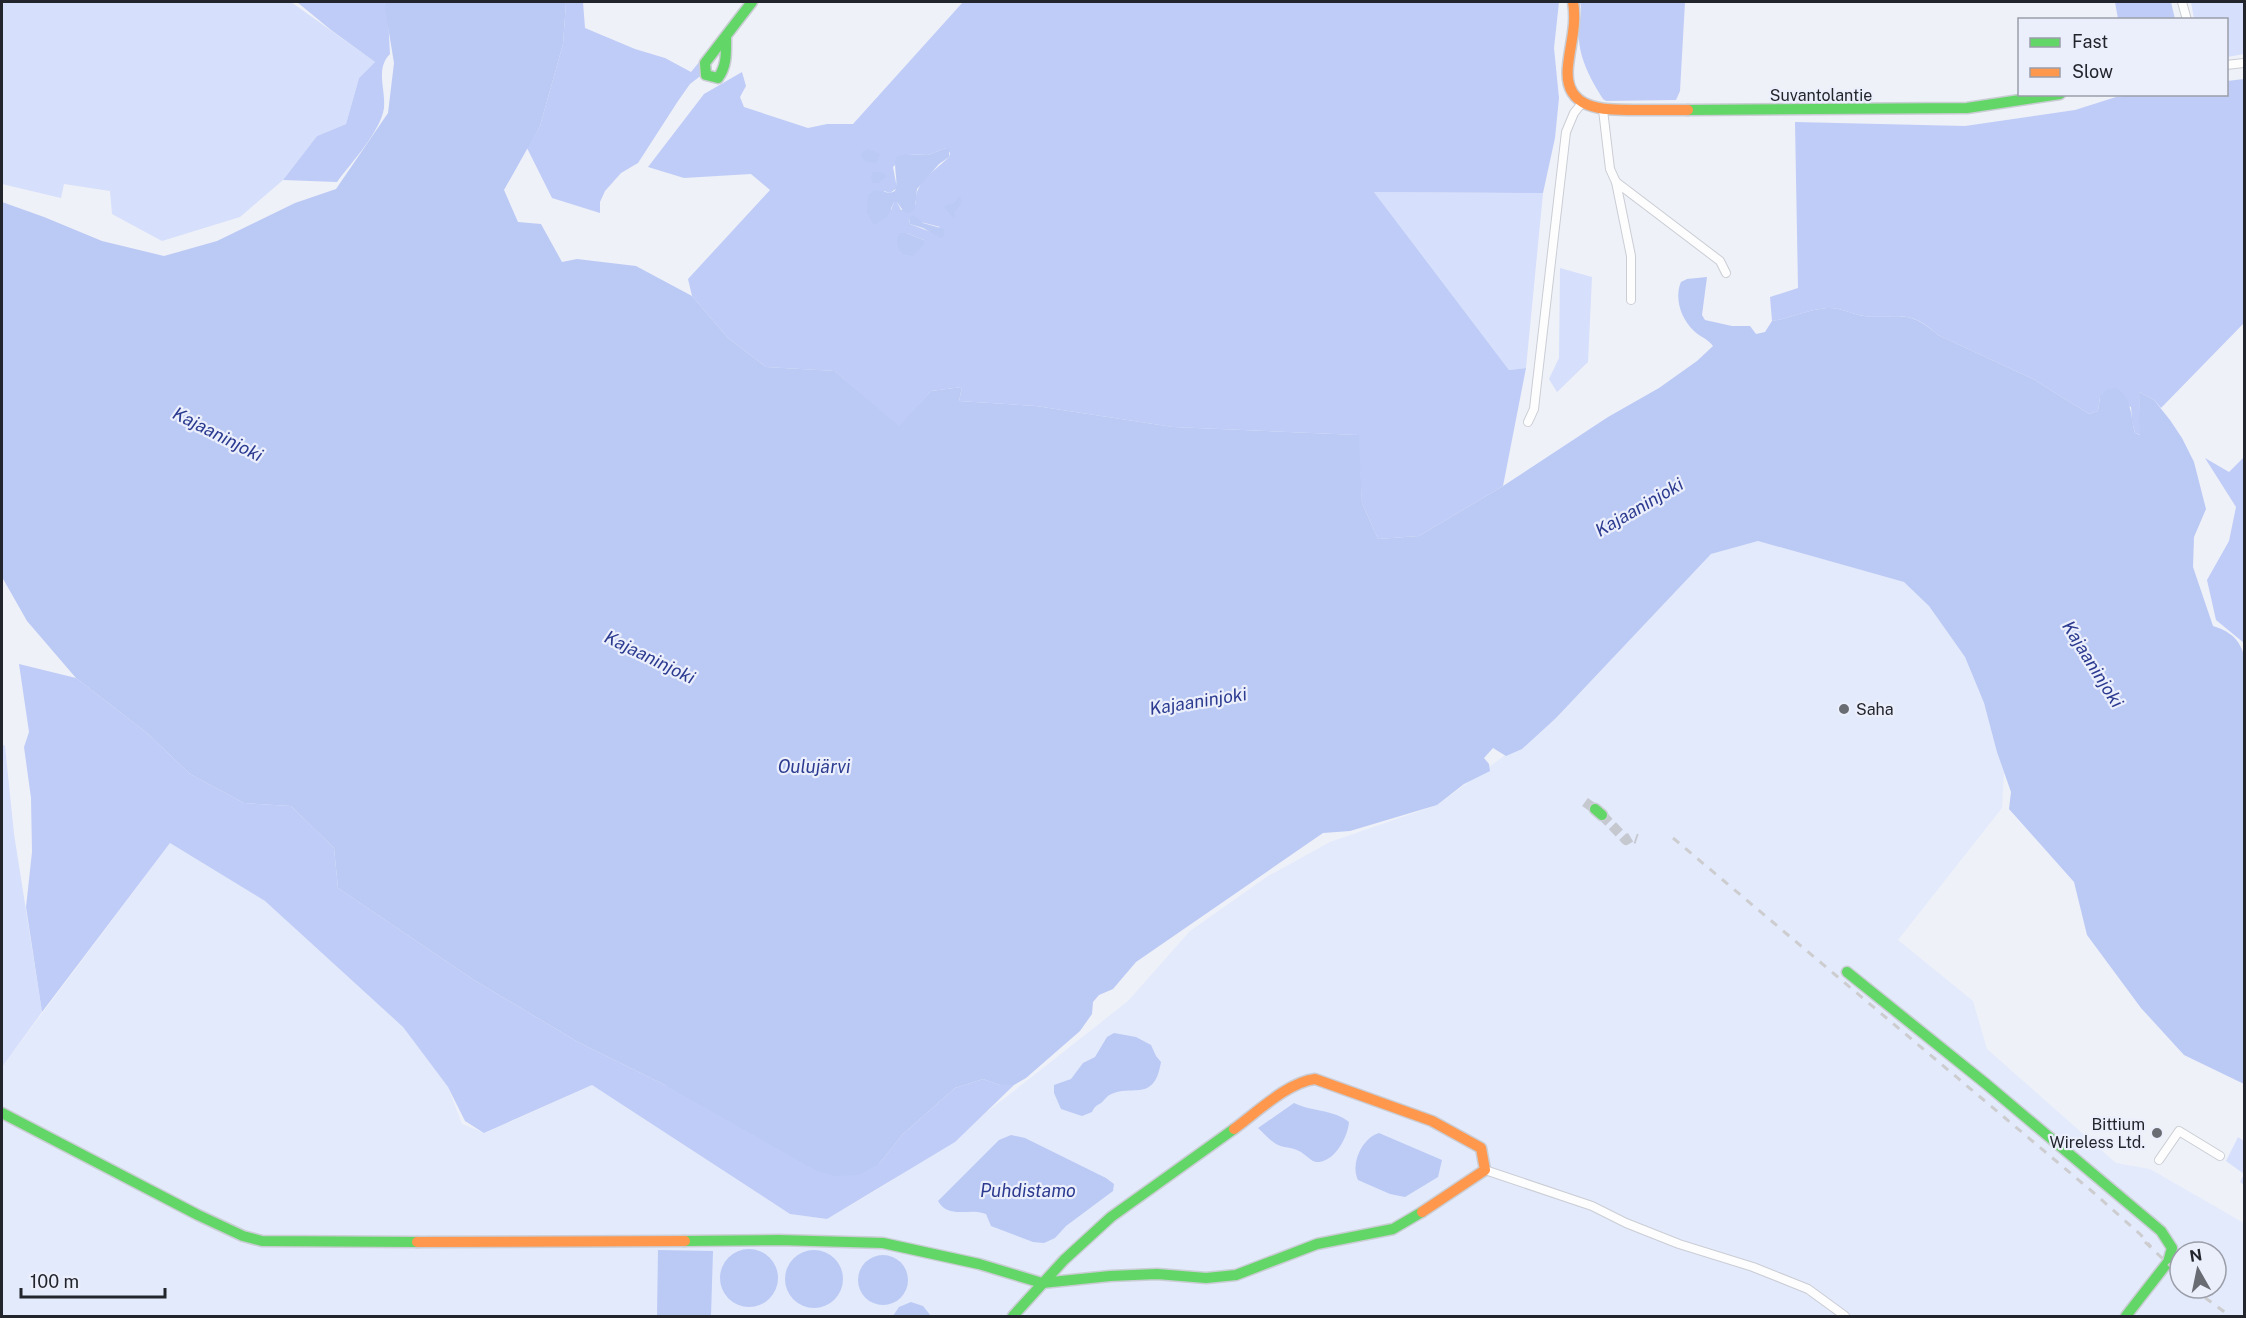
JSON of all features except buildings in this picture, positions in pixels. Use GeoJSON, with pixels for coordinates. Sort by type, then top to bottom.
{"type":"FeatureCollection","features":[{"type":"Feature","properties":{"kind":"street"},"geometry":{"type":"LineString","coordinates":[[726,38],[726,66],[717,78],[706,75],[705,63],[752,2]]}},
{"type":"Feature","properties":{"kind":"street"},"geometry":{"type":"LineString","coordinates":[[1528,422],[1534,409],[1566,132],[1574,113],[1582,103],[1574,97],[1566,82],[1575,22],[1573,2]]}},
{"type":"Feature","properties":{"kind":"street"},"geometry":{"type":"LineString","coordinates":[[2182,2],[2186,18]]}},
{"type":"Feature","properties":{"kind":"street"},"geometry":{"type":"LineString","coordinates":[[2228,65],[2244,63]]}},
{"type":"Feature","properties":{"kind":"street","name":"Suvantolantie"},"geometry":{"type":"LineString","coordinates":[[1582,103],[1588,107],[1603,110],[1967,108],[2047,96]]}},
{"type":"Feature","properties":{"kind":"street"},"geometry":{"type":"LineString","coordinates":[[1603,110],[1610,169],[1616,182],[1631,256],[1631,300]]}},
{"type":"Feature","properties":{"kind":"street"},"geometry":{"type":"LineString","coordinates":[[1616,182],[1720,261],[1726,273]]}},
{"type":"Feature","properties":{"kind":"street"},"geometry":{"type":"LineString","coordinates":[[1847,972],[1985,1083],[2161,1231],[2172,1248],[2168,1262],[2126,1317]]}},
{"type":"Feature","properties":{"kind":"street"},"geometry":{"type":"LineString","coordinates":[[1013,1317],[1042,1283],[1111,1217],[1287,1090],[1305,1080],[1315,1078],[1432,1121],[1481,1148],[1485,1170]]}},
{"type":"Feature","properties":{"kind":"street"},"geometry":{"type":"LineString","coordinates":[[2,1113],[198,1215],[243,1236],[262,1241],[779,1240],[883,1244],[979,1264],[1042,1283],[1157,1274],[1206,1278],[1236,1275],[1317,1244],[1393,1229],[1448,1196],[1485,1170]]}},
{"type":"Feature","properties":{"kind":"street"},"geometry":{"type":"LineString","coordinates":[[2159,1160],[2179,1131],[2220,1156]]}},
{"type":"Feature","properties":{"kind":"street"},"geometry":{"type":"LineString","coordinates":[[1485,1170],[1592,1206],[1636,1228],[1754,1267],[1809,1289],[1845,1317]]}},
{"type":"Feature","properties":{"kind":"shaded area"},"geometry":{"type":"Polygon","coordinates":[[[2,2],[291,2],[375,62],[359,78],[346,124],[317,136],[283,180],[240,217],[162,241],[112,214],[110,191],[64,184],[61,198],[2,184],[2,2]]]}},
{"type":"Feature","properties":{"kind":"shaded area"},"geometry":{"type":"Polygon","coordinates":[[[297,2],[384,2],[388,16],[390,54],[382,73],[384,108],[382,117],[372,137],[337,182],[283,180],[317,136],[346,124],[359,78],[375,62],[297,2]]]}},
{"type":"Feature","properties":{"kind":"shaded area"},"geometry":{"type":"Polygon","coordinates":[[[566,2],[583,2],[585,28],[635,49],[665,58],[691,72],[705,55],[703,74],[690,84],[638,163],[621,173],[605,191],[600,202],[600,213],[552,198],[527,148],[540,126],[563,44],[566,2]]]}},
{"type":"Feature","properties":{"kind":"shaded area"},"geometry":{"type":"Polygon","coordinates":[[[963,2],[1559,2],[1554,48],[1559,98],[1555,138],[1543,193],[1374,192],[1509,370],[1526,368],[1503,486],[1419,536],[1378,539],[1362,503],[1358,435],[1173,427],[1036,406],[959,401],[962,387],[931,391],[899,427],[835,371],[766,367],[728,338],[692,296],[688,279],[770,190],[751,174],[684,178],[648,167],[704,94],[742,72],[746,86],[740,97],[744,107],[808,128],[827,124],[853,124],[963,2]],[[946,148],[928,155],[906,154],[893,167],[897,188],[890,193],[884,191],[891,210],[894,202],[897,202],[901,210],[916,204],[916,196],[922,183],[949,157],[950,153],[946,148]],[[909,219],[910,224],[931,232],[940,227],[909,219]],[[906,233],[897,236],[901,254],[924,240],[906,233]]]}},
{"type":"Feature","properties":{"kind":"shaded area"},"geometry":{"type":"Polygon","coordinates":[[[1580,2],[1685,2],[1680,91],[1676,100],[1606,101],[1603,99],[1580,49],[1580,2]]]}},
{"type":"Feature","properties":{"kind":"shaded area"},"geometry":{"type":"Polygon","coordinates":[[[2115,2],[2171,2],[2175,18],[2118,18],[2115,2]]]}},
{"type":"Feature","properties":{"kind":"shaded area"},"geometry":{"type":"Polygon","coordinates":[[[2191,2],[2244,2],[2244,54],[2228,57],[2228,18],[2194,18],[2191,2]]]}},
{"type":"Feature","properties":{"kind":"shaded area"},"geometry":{"type":"Polygon","coordinates":[[[2244,79],[2244,323],[2161,408],[2154,400],[2139,392],[2141,435],[2135,433],[2131,407],[2100,397],[2098,411],[2089,414],[2033,379],[1938,335],[1927,326],[1910,318],[1864,316],[1827,308],[1772,321],[1770,297],[1798,288],[1795,122],[1965,126],[2075,110],[2124,96],[2228,96],[2228,81],[2244,79]]]}},
{"type":"Feature","properties":{"kind":"shaded area"},"geometry":{"type":"Polygon","coordinates":[[[1374,192],[1543,193],[1526,368],[1509,370],[1374,192]]]}},
{"type":"Feature","properties":{"kind":"shaded area"},"geometry":{"type":"Polygon","coordinates":[[[1560,268],[1592,277],[1588,362],[1557,392],[1549,379],[1559,358],[1560,268]]]}},
{"type":"Feature","properties":{"kind":"shaded area"},"geometry":{"type":"Polygon","coordinates":[[[2244,457],[2244,643],[2216,620],[2207,580],[2229,541],[2236,507],[2205,458],[2229,472],[2244,457]]]}},
{"type":"Feature","properties":{"kind":"shaded area"},"geometry":{"type":"Polygon","coordinates":[[[1758,541],[1905,582],[1929,606],[1965,657],[1984,704],[2004,773],[2002,808],[1898,940],[1973,1001],[1987,1049],[2116,1163],[2150,1169],[2244,1223],[2244,1316],[2,1316],[2,1067],[170,843],[265,901],[403,1027],[448,1087],[462,1124],[485,1133],[592,1085],[790,1214],[827,1219],[888,1183],[942,1146],[1010,1094],[1128,1001],[1190,931],[1268,876],[1330,842],[1437,805],[1556,718],[1711,554],[1758,541]]]}},
{"type":"Feature","properties":{"kind":"shaded area"},"geometry":{"type":"Polygon","coordinates":[[[19,664],[76,678],[147,733],[190,774],[244,803],[291,806],[334,848],[338,888],[474,980],[578,1042],[665,1085],[879,1164],[903,1134],[955,1088],[983,1079],[1000,1085],[1014,1085],[955,1142],[827,1219],[790,1214],[592,1085],[484,1133],[465,1121],[448,1087],[403,1027],[265,901],[170,843],[42,1012],[26,907],[32,852],[31,798],[24,747],[29,732],[19,664]]]}},
{"type":"Feature","properties":{"kind":"shaded area"},"geometry":{"type":"Polygon","coordinates":[[[2,744],[5,746],[14,834],[42,1012],[2,1067],[2,744]]]}},
{"type":"Feature","properties":{"kind":"shaded area"},"geometry":{"type":"Polygon","coordinates":[[[2238,1137],[2244,1141],[2244,1174],[2226,1161],[2238,1137]]]}},
{"type":"Feature","properties":{"kind":"water","name":"Oulujärvi"},"geometry":{"type":"Polygon","coordinates":[[[384,2],[566,2],[563,44],[540,126],[504,190],[518,222],[541,224],[562,262],[577,259],[636,266],[692,296],[728,338],[766,367],[835,371],[899,426],[931,391],[962,387],[959,401],[1036,406],[1173,427],[1359,435],[1362,503],[1378,539],[1419,536],[1503,486],[1608,417],[1659,388],[1697,361],[1713,346],[1689,326],[1682,314],[1679,288],[1681,282],[1687,279],[1707,277],[1702,315],[1705,320],[1732,326],[1750,326],[1756,334],[1765,332],[1772,321],[1827,308],[1864,316],[1902,316],[1918,321],[1938,335],[2033,379],[2089,414],[2098,411],[2100,397],[2107,389],[2117,388],[2126,398],[2135,433],[2140,435],[2139,392],[2154,400],[2182,438],[2194,462],[2206,509],[2194,537],[2193,567],[2213,626],[2233,636],[2244,655],[2244,1084],[2184,1055],[2141,1008],[2087,935],[2074,882],[2009,809],[2011,792],[1984,703],[1965,657],[1929,606],[1904,582],[1758,541],[1711,554],[1556,718],[1522,749],[1506,756],[1493,748],[1484,758],[1489,764],[1490,771],[1464,784],[1437,805],[1350,831],[1323,833],[1136,962],[1113,989],[1099,995],[1093,1002],[1092,1014],[1080,1031],[1026,1078],[1014,1085],[1000,1085],[983,1079],[955,1088],[903,1134],[879,1164],[858,1175],[835,1176],[817,1171],[665,1085],[578,1042],[474,980],[338,888],[334,848],[291,806],[244,803],[190,774],[147,733],[76,678],[27,621],[2,577],[2,202],[102,241],[164,256],[217,241],[295,203],[336,189],[388,113],[394,63],[384,2]]]}},
{"type":"Feature","properties":{"kind":"water"},"geometry":{"type":"Polygon","coordinates":[[[946,148],[949,150],[949,157],[939,164],[917,189],[915,209],[910,213],[904,212],[897,202],[894,202],[887,217],[874,225],[867,213],[868,195],[875,190],[890,193],[895,191],[896,157],[906,154],[928,155],[946,148]]]}},
{"type":"Feature","properties":{"kind":"water"},"geometry":{"type":"Polygon","coordinates":[[[868,149],[880,154],[877,163],[865,162],[861,155],[868,149]]]}},
{"type":"Feature","properties":{"kind":"water"},"geometry":{"type":"Polygon","coordinates":[[[873,172],[882,172],[887,176],[879,183],[873,183],[871,178],[873,172]]]}},
{"type":"Feature","properties":{"kind":"water"},"geometry":{"type":"Polygon","coordinates":[[[960,196],[962,203],[955,211],[954,218],[944,208],[954,203],[960,196]]]}},
{"type":"Feature","properties":{"kind":"water"},"geometry":{"type":"Polygon","coordinates":[[[913,215],[923,223],[944,229],[944,236],[941,238],[910,224],[909,218],[913,215]]]}},
{"type":"Feature","properties":{"kind":"water"},"geometry":{"type":"Polygon","coordinates":[[[900,233],[924,240],[924,245],[913,256],[901,254],[897,244],[897,236],[900,233]]]}},
{"type":"Feature","properties":{"kind":"water"},"geometry":{"type":"Polygon","coordinates":[[[1114,1033],[1136,1037],[1151,1045],[1161,1062],[1158,1075],[1153,1083],[1140,1090],[1116,1092],[1096,1106],[1092,1112],[1082,1116],[1061,1109],[1054,1093],[1054,1085],[1071,1079],[1083,1063],[1095,1057],[1107,1037],[1114,1033]]]}},
{"type":"Feature","properties":{"kind":"water"},"geometry":{"type":"Polygon","coordinates":[[[1294,1103],[1336,1115],[1349,1122],[1344,1140],[1331,1157],[1319,1162],[1313,1161],[1302,1152],[1271,1141],[1258,1128],[1294,1103]]]}},
{"type":"Feature","properties":{"kind":"water"},"geometry":{"type":"Polygon","coordinates":[[[1379,1133],[1442,1160],[1438,1177],[1405,1197],[1390,1194],[1358,1180],[1356,1167],[1359,1152],[1367,1140],[1379,1133]]]}},
{"type":"Feature","properties":{"kind":"water","name":"Puhdistamo"},"geometry":{"type":"Polygon","coordinates":[[[1011,1135],[1025,1138],[1106,1178],[1114,1184],[1113,1191],[1066,1226],[1055,1238],[1044,1243],[1033,1242],[991,1226],[986,1214],[954,1212],[943,1207],[938,1201],[999,1140],[1011,1135]]]}},
{"type":"Feature","properties":{"kind":"water"},"geometry":{"type":"Polygon","coordinates":[[[749,1249],[760,1251],[773,1262],[778,1278],[776,1289],[765,1302],[749,1307],[738,1305],[725,1294],[720,1278],[722,1267],[733,1254],[749,1249]]]}},
{"type":"Feature","properties":{"kind":"water"},"geometry":{"type":"Polygon","coordinates":[[[658,1250],[713,1251],[711,1316],[657,1316],[658,1250]]]}},
{"type":"Feature","properties":{"kind":"water"},"geometry":{"type":"Polygon","coordinates":[[[814,1250],[825,1252],[838,1263],[843,1279],[841,1290],[830,1303],[814,1308],[803,1306],[790,1295],[785,1279],[787,1268],[798,1255],[814,1250]]]}},
{"type":"Feature","properties":{"kind":"water"},"geometry":{"type":"Polygon","coordinates":[[[878,1255],[888,1255],[901,1262],[908,1275],[908,1285],[901,1298],[888,1305],[878,1305],[869,1301],[862,1294],[858,1285],[858,1275],[862,1266],[869,1259],[878,1255]]]}},
{"type":"Feature","properties":{"kind":"water"},"geometry":{"type":"Polygon","coordinates":[[[911,1302],[923,1306],[931,1316],[893,1316],[899,1307],[911,1302]]]}},
{"type":"Feature","properties":{"kind":"tunnel"},"geometry":{"type":"LineString","coordinates":[[1585,802],[1595,809]]}},
{"type":"Feature","properties":{"kind":"tunnel"},"geometry":{"type":"LineString","coordinates":[[1602,815],[1626,840],[1631,837],[1637,839]]}},
{"type":"Feature","properties":{"kind":"railway"},"geometry":{"type":"LineString","coordinates":[[1673,838],[2094,1193],[2141,1235],[2151,1247]]}},
{"type":"Feature","properties":{"kind":"railway"},"geometry":{"type":"LineString","coordinates":[[2145,1242],[2168,1264]]}},
{"type":"Feature","properties":{"kind":"railway"},"geometry":{"type":"LineString","coordinates":[[2208,1300],[2230,1316]]}},
{"type":"Feature","properties":{"kind":"traffic: fast"},"geometry":{"type":"LineString","coordinates":[[726,38],[725,59],[721,73],[718,78],[706,75],[705,63],[752,2]]}},
{"type":"Feature","properties":{"kind":"traffic: fast"},"geometry":{"type":"LineString","coordinates":[[1688,110],[1967,108],[2047,96]]}},
{"type":"Feature","properties":{"kind":"traffic: fast"},"geometry":{"type":"LineString","coordinates":[[1595,809],[1602,815]]}},
{"type":"Feature","properties":{"kind":"traffic: fast"},"geometry":{"type":"LineString","coordinates":[[1847,972],[1985,1083],[2161,1231],[2172,1248],[2168,1262],[2126,1316]]}},
{"type":"Feature","properties":{"kind":"traffic: fast"},"geometry":{"type":"LineString","coordinates":[[2,1113],[243,1236],[262,1241],[417,1242]]}},
{"type":"Feature","properties":{"kind":"traffic: fast"},"geometry":{"type":"LineString","coordinates":[[1013,1316],[1064,1260],[1111,1217],[1234,1129]]}},
{"type":"Feature","properties":{"kind":"traffic: fast"},"geometry":{"type":"LineString","coordinates":[[685,1241],[779,1240],[883,1243],[979,1264],[1042,1283],[1157,1274],[1206,1278],[1236,1275],[1317,1244],[1393,1229],[1422,1212]]}},
{"type":"Feature","properties":{"kind":"traffic: slow"},"geometry":{"type":"LineString","coordinates":[[1573,2],[1574,27],[1568,81],[1572,92],[1579,100],[1599,108],[1688,110]]}},
{"type":"Feature","properties":{"kind":"traffic: slow"},"geometry":{"type":"LineString","coordinates":[[1234,1129],[1283,1092],[1305,1081],[1315,1079],[1432,1121],[1481,1148],[1485,1170],[1422,1212]]}},
{"type":"Feature","properties":{"kind":"traffic: slow"},"geometry":{"type":"LineString","coordinates":[[417,1242],[685,1241]]}},
{"type":"Feature","properties":{"kind":"place","name":"Saha"},"geometry":{"type":"Point","coordinates":[1844,709]}},
{"type":"Feature","properties":{"kind":"place","name":"Bittium Wireless Ltd."},"geometry":{"type":"Point","coordinates":[2157,1133]}},
{"type":"Feature","properties":{"kind":"water label","name":"Kajaaninjoki"},"geometry":{"type":"Point","coordinates":[218,434]}},
{"type":"Feature","properties":{"kind":"water label","name":"Kajaaninjoki"},"geometry":{"type":"Point","coordinates":[1639,507]}},
{"type":"Feature","properties":{"kind":"water label","name":"Kajaaninjoki"},"geometry":{"type":"Point","coordinates":[650,657]}},
{"type":"Feature","properties":{"kind":"water label","name":"Kajaaninjoki"},"geometry":{"type":"Point","coordinates":[2093,664]}},
{"type":"Feature","properties":{"kind":"water label","name":"Kajaaninjoki"},"geometry":{"type":"Point","coordinates":[1198,701]}}]}
